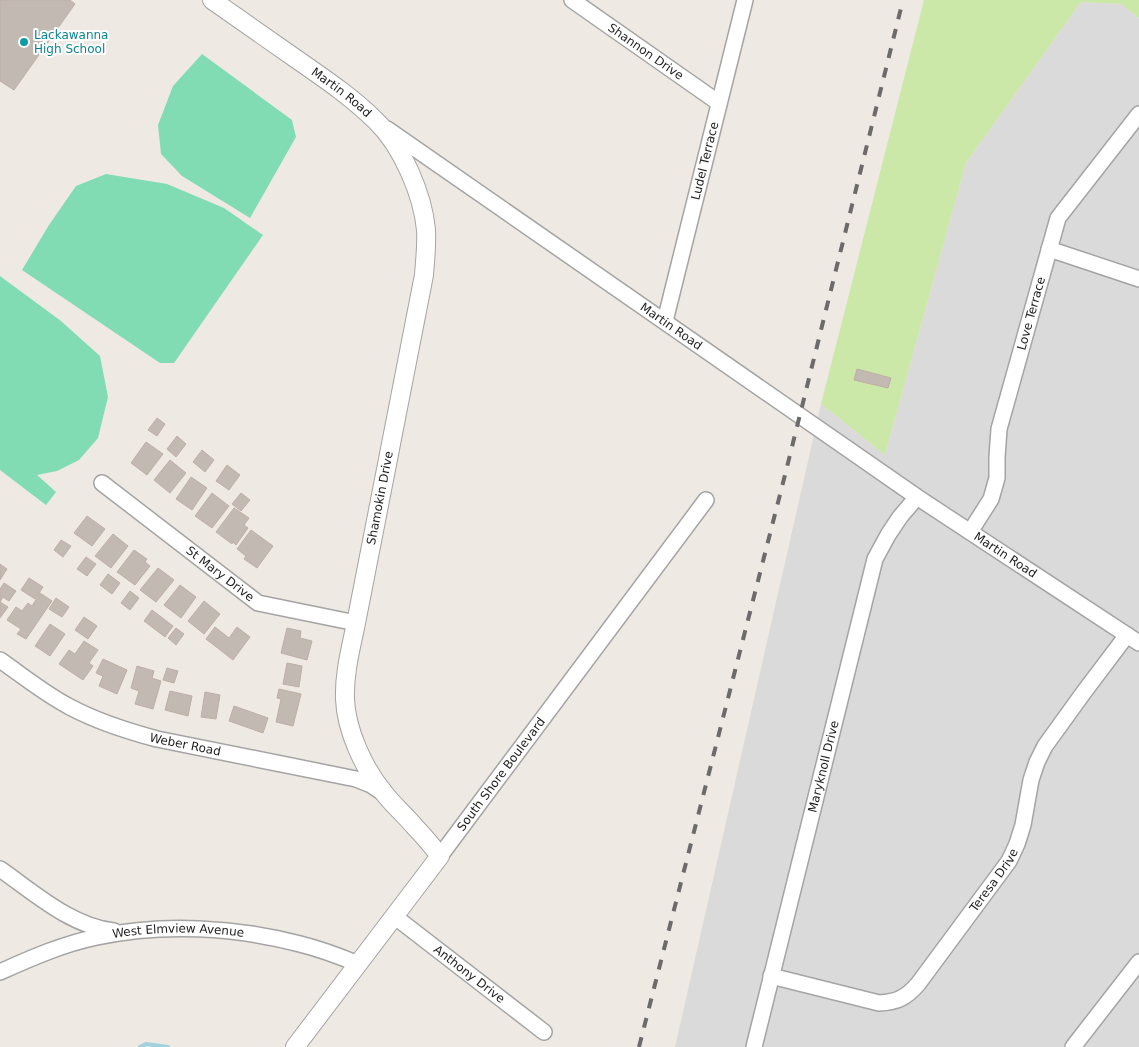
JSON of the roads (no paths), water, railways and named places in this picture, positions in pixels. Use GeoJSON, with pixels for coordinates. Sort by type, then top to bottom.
{"type":"FeatureCollection","features":[{"type":"Feature","properties":{"kind":"street","name":"Martin Road"},"geometry":{"type":"LineString","coordinates":[[212,0],[334,86],[378,123],[799,416],[917,497],[1133,639]]}},
{"type":"Feature","properties":{"kind":"street","name":"Shannon Drive"},"geometry":{"type":"LineString","coordinates":[[572,0],[719,103]]}},
{"type":"Feature","properties":{"kind":"street","name":"Ludel Terrace"},"geometry":{"type":"LineString","coordinates":[[665,321],[745,0]]}},
{"type":"Feature","properties":{"kind":"street","name":"Love Terrace"},"geometry":{"type":"LineString","coordinates":[[970,532],[991,499],[997,478],[1000,429],[1058,218],[1139,114]]}},
{"type":"Feature","properties":{"kind":"street","name":"Shamokin Drive"},"geometry":{"type":"LineString","coordinates":[[378,123],[395,145],[416,189],[426,230],[426,253],[424,276],[345,679],[345,700],[348,721],[365,766],[385,794],[440,856]]}},
{"type":"Feature","properties":{"kind":"street"},"geometry":{"type":"LineString","coordinates":[[1049,249],[1139,279]]}},
{"type":"Feature","properties":{"kind":"street","name":"St Mary Drive"},"geometry":{"type":"LineString","coordinates":[[102,483],[258,603],[356,623]]}},
{"type":"Feature","properties":{"kind":"street","name":"Maryknoll Drive"},"geometry":{"type":"LineString","coordinates":[[754,1047],[875,559],[888,534],[917,497]]}},
{"type":"Feature","properties":{"kind":"street","name":"South Shore Boulevard"},"geometry":{"type":"LineString","coordinates":[[295,1047],[706,500]]}},
{"type":"Feature","properties":{"kind":"street","name":"Teresa Drive"},"geometry":{"type":"LineString","coordinates":[[771,976],[879,1003],[889,1003],[901,999],[910,993],[1009,861],[1018,844],[1031,780],[1045,746],[1084,692],[1133,639]]}},
{"type":"Feature","properties":{"kind":"street","name":"Weber Road"},"geometry":{"type":"LineString","coordinates":[[0,660],[69,707],[92,718],[132,732],[356,779],[371,785],[385,794]]}},
{"type":"Feature","properties":{"kind":"street"},"geometry":{"type":"LineString","coordinates":[[0,868],[72,918],[89,925],[128,932]]}},
{"type":"Feature","properties":{"kind":"street","name":"Anthony Drive"},"geometry":{"type":"LineString","coordinates":[[394,916],[544,1032]]}},
{"type":"Feature","properties":{"kind":"street","name":"West Elmview Avenue"},"geometry":{"type":"LineString","coordinates":[[0,972],[57,948],[96,937],[128,932],[183,929],[257,934],[301,944],[358,964]]}},
{"type":"Feature","properties":{"kind":"street"},"geometry":{"type":"LineString","coordinates":[[1073,1047],[1139,962]]}},
{"type":"Feature","properties":{"kind":"waterway"},"geometry":{"type":"LineString","coordinates":[[140,1047],[146,1044],[168,1047]]}},
{"type":"Feature","properties":{"kind":"railway"},"geometry":{"type":"LineString","coordinates":[[639,1047],[785,475],[903,0]]}},
{"type":"Feature","properties":{"kind":"place","name":"Lackawanna High School"},"geometry":{"type":"Point","coordinates":[24,42]}}]}
